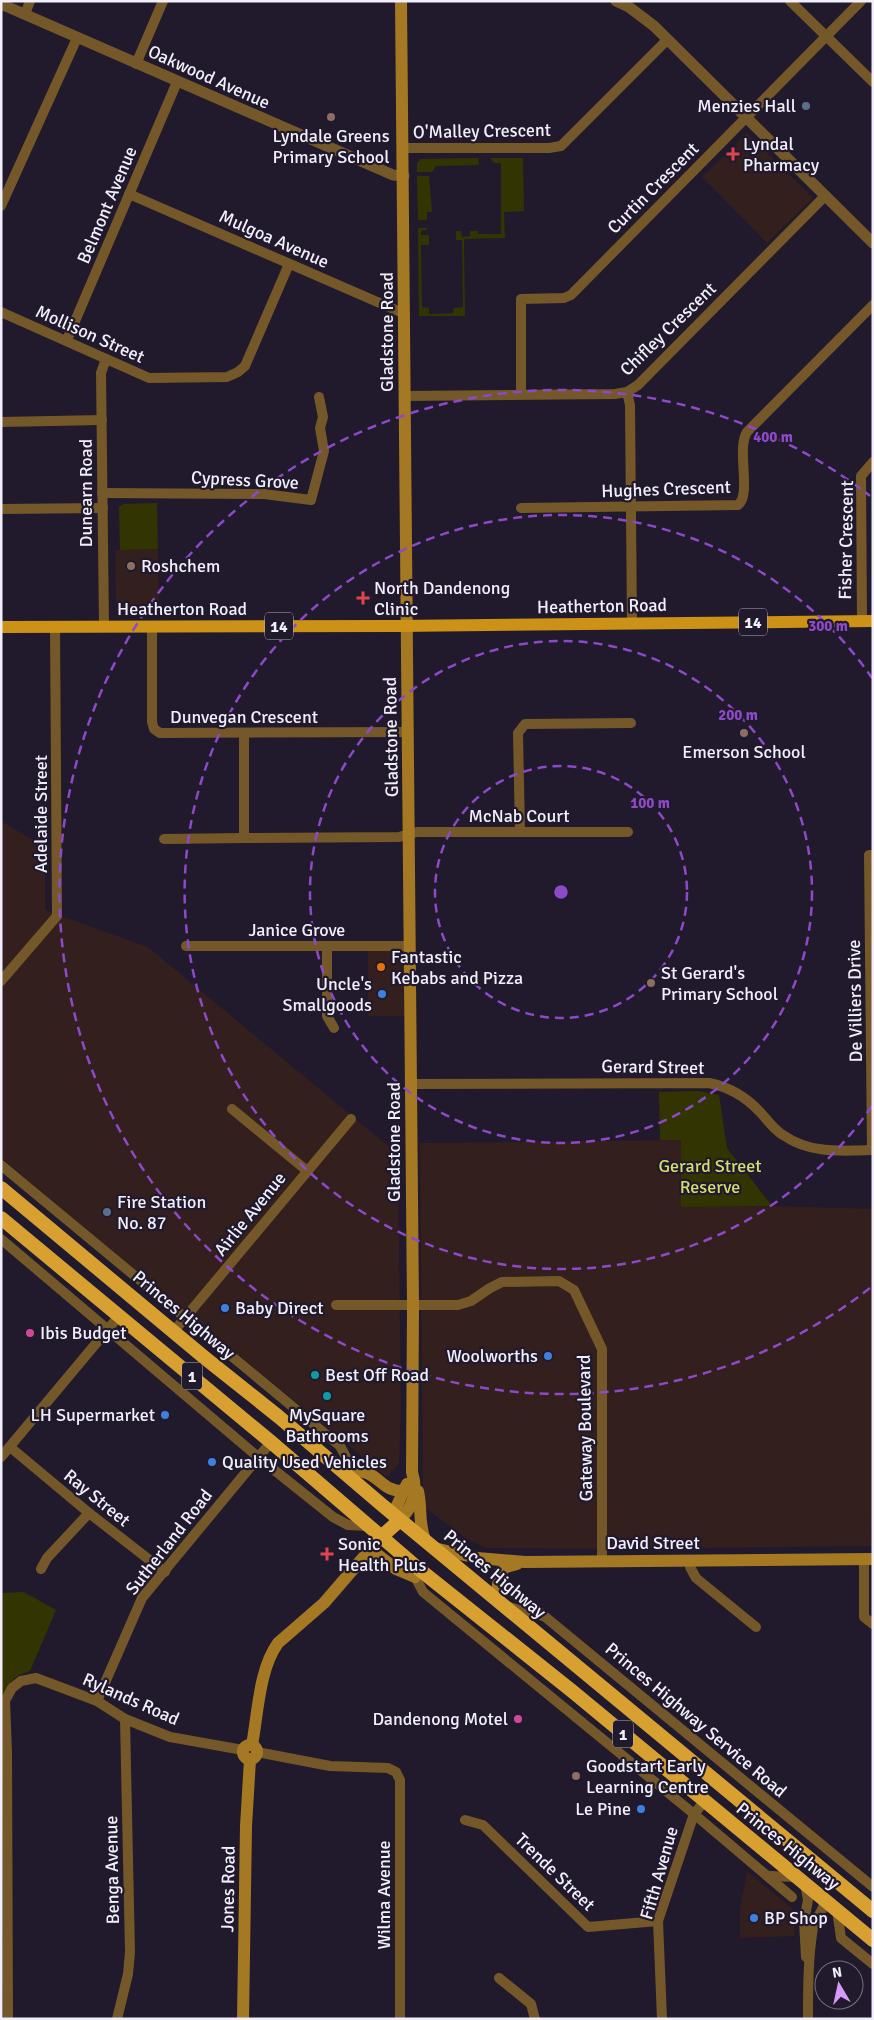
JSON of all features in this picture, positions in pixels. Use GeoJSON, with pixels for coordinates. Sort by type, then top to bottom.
{"type":"FeatureCollection","features":[{"type":"Feature","properties":{"kind":"highway","name":"Princes Highway"},"geometry":{"type":"LineString","coordinates":[[1,1188],[870,1908]]}},
{"type":"Feature","properties":{"kind":"highway","name":"Princes Highway"},"geometry":{"type":"LineString","coordinates":[[1,1218],[271,1442],[381,1537],[418,1573],[572,1691],[873,1940]]}},
{"type":"Feature","properties":{"kind":"highway"},"geometry":{"type":"LineString","coordinates":[[381,1537],[397,1517]]}},
{"type":"Feature","properties":{"kind":"highway"},"geometry":{"type":"LineString","coordinates":[[814,1863],[823,1886],[824,1900]]}},
{"type":"Feature","properties":{"kind":"main road","name":"Gladstone Road"},"geometry":{"type":"LineString","coordinates":[[397,1517],[410,1483],[413,1306],[404,148],[401,1]]}},
{"type":"Feature","properties":{"kind":"main road","name":"Heatherton Road"},"geometry":{"type":"LineString","coordinates":[[1,627],[407,626],[868,621]]}},
{"type":"Feature","properties":{"kind":"main road"},"geometry":{"type":"LineString","coordinates":[[343,1472],[364,1471],[370,1473],[389,1489],[410,1483],[420,1502],[420,1524],[430,1544]]}},
{"type":"Feature","properties":{"kind":"main road","name":"Jones Road"},"geometry":{"type":"LineString","coordinates":[[243,2019],[246,1826],[251,1752],[264,1679],[272,1651],[278,1643],[324,1603],[381,1537]]}},
{"type":"Feature","properties":{"kind":"main road","name":"David Street"},"geometry":{"type":"LineString","coordinates":[[430,1544],[477,1558],[525,1562],[868,1559]]}},
{"type":"Feature","properties":{"kind":"main road"},"geometry":{"type":"LineString","coordinates":[[368,1552],[378,1555],[396,1569],[418,1573]]}},
{"type":"Feature","properties":{"kind":"main road"},"geometry":{"type":"LineString","coordinates":[[501,1602],[498,1578],[503,1568],[525,1562]]}},
{"type":"Feature","properties":{"kind":"street"},"geometry":{"type":"LineString","coordinates":[[25,14],[30,1]]}},
{"type":"Feature","properties":{"kind":"street"},"geometry":{"type":"LineString","coordinates":[[136,64],[163,1]]}},
{"type":"Feature","properties":{"kind":"street"},"geometry":{"type":"LineString","coordinates":[[616,1],[629,7],[654,26]]}},
{"type":"Feature","properties":{"kind":"street"},"geometry":{"type":"LineString","coordinates":[[631,1],[647,16],[667,40],[873,243]]}},
{"type":"Feature","properties":{"kind":"street"},"geometry":{"type":"LineString","coordinates":[[790,1],[873,82]]}},
{"type":"Feature","properties":{"kind":"street","name":"Curtin Crescent"},"geometry":{"type":"LineString","coordinates":[[521,394],[521,299],[564,298],[571,295],[861,1]]}},
{"type":"Feature","properties":{"kind":"street","name":"Oakwood Avenue"},"geometry":{"type":"LineString","coordinates":[[1,4],[393,175],[404,176]]}},
{"type":"Feature","properties":{"kind":"street"},"geometry":{"type":"LineString","coordinates":[[1,206],[77,38]]}},
{"type":"Feature","properties":{"kind":"street","name":"O'Malley Crescent"},"geometry":{"type":"LineString","coordinates":[[404,148],[549,148],[561,146],[667,40]]}},
{"type":"Feature","properties":{"kind":"street","name":"Belmont Avenue"},"geometry":{"type":"LineString","coordinates":[[67,340],[177,82]]}},
{"type":"Feature","properties":{"kind":"street","name":"Mulgoa Avenue"},"geometry":{"type":"LineString","coordinates":[[130,194],[405,314]]}},
{"type":"Feature","properties":{"kind":"street","name":"Chifley Crescent"},"geometry":{"type":"LineString","coordinates":[[405,396],[615,394],[627,392],[638,385],[825,196]]}},
{"type":"Feature","properties":{"kind":"street","name":"Mollison Street"},"geometry":{"type":"LineString","coordinates":[[1,312],[149,378],[227,377],[245,366],[289,264]]}},
{"type":"Feature","properties":{"kind":"street","name":"Hughes Crescent"},"geometry":{"type":"LineString","coordinates":[[521,508],[735,506],[741,503],[743,497],[742,443],[747,432],[873,304]]}},
{"type":"Feature","properties":{"kind":"street","name":"Dunearn Road"},"geometry":{"type":"LineString","coordinates":[[104,627],[101,373],[106,359]]}},
{"type":"Feature","properties":{"kind":"street"},"geometry":{"type":"LineString","coordinates":[[627,392],[630,405],[632,623]]}},
{"type":"Feature","properties":{"kind":"street","name":"Cypress Grove"},"geometry":{"type":"LineString","coordinates":[[102,493],[264,494],[310,500],[324,451],[320,428],[323,417],[318,397]]}},
{"type":"Feature","properties":{"kind":"street"},"geometry":{"type":"LineString","coordinates":[[1,422],[102,420]]}},
{"type":"Feature","properties":{"kind":"street","name":"Fisher Crescent"},"geometry":{"type":"LineString","coordinates":[[868,621],[860,476],[873,462]]}},
{"type":"Feature","properties":{"kind":"street"},"geometry":{"type":"LineString","coordinates":[[1,509],[103,508]]}},
{"type":"Feature","properties":{"kind":"street","name":"Dunvegan Crescent"},"geometry":{"type":"LineString","coordinates":[[152,626],[152,722],[154,729],[163,734],[408,732]]}},
{"type":"Feature","properties":{"kind":"street","name":"Adelaide Street"},"geometry":{"type":"LineString","coordinates":[[1,981],[57,916],[55,627]]}},
{"type":"Feature","properties":{"kind":"street"},"geometry":{"type":"LineString","coordinates":[[520,832],[518,733],[526,724],[631,723]]}},
{"type":"Feature","properties":{"kind":"street"},"geometry":{"type":"LineString","coordinates":[[244,734],[244,838]]}},
{"type":"Feature","properties":{"kind":"street","name":"McNab Court"},"geometry":{"type":"LineString","coordinates":[[164,839],[399,837],[417,832],[628,832]]}},
{"type":"Feature","properties":{"kind":"street","name":"De Villiers Drive"},"geometry":{"type":"LineString","coordinates":[[872,1150],[870,855],[873,855]]}},
{"type":"Feature","properties":{"kind":"street","name":"Janice Grove"},"geometry":{"type":"LineString","coordinates":[[186,946],[409,946]]}},
{"type":"Feature","properties":{"kind":"street"},"geometry":{"type":"LineString","coordinates":[[327,946],[328,1016],[334,1028]]}},
{"type":"Feature","properties":{"kind":"street","name":"Gerard Street"},"geometry":{"type":"LineString","coordinates":[[411,1084],[709,1082],[723,1086],[742,1096],[753,1104],[774,1128],[799,1144],[829,1151],[872,1150]]}},
{"type":"Feature","properties":{"kind":"street"},"geometry":{"type":"LineString","coordinates":[[232,1110],[306,1170]]}},
{"type":"Feature","properties":{"kind":"street","name":"Airlie Avenue"},"geometry":{"type":"LineString","coordinates":[[174,1331],[351,1118]]}},
{"type":"Feature","properties":{"kind":"street"},"geometry":{"type":"LineString","coordinates":[[1,1165],[187,1317],[340,1446],[346,1457],[343,1472]]}},
{"type":"Feature","properties":{"kind":"street"},"geometry":{"type":"LineString","coordinates":[[1,1239],[39,1269],[258,1457],[336,1520],[348,1525],[368,1526]]}},
{"type":"Feature","properties":{"kind":"street"},"geometry":{"type":"LineString","coordinates":[[39,1269],[59,1266]]}},
{"type":"Feature","properties":{"kind":"street","name":"Gateway Boulevard"},"geometry":{"type":"LineString","coordinates":[[336,1305],[413,1306],[462,1304],[502,1282],[559,1282],[574,1290],[602,1349],[602,1561]]}},
{"type":"Feature","properties":{"kind":"street"},"geometry":{"type":"LineString","coordinates":[[1,1458],[119,1316]]}},
{"type":"Feature","properties":{"kind":"street","name":"Sutherland Road"},"geometry":{"type":"LineString","coordinates":[[97,1701],[142,1598],[271,1442]]}},
{"type":"Feature","properties":{"kind":"street","name":"Ray Street"},"geometry":{"type":"LineString","coordinates":[[10,1447],[89,1513],[165,1572]]}},
{"type":"Feature","properties":{"kind":"street"},"geometry":{"type":"LineString","coordinates":[[41,1570],[47,1558],[89,1513]]}},
{"type":"Feature","properties":{"kind":"street"},"geometry":{"type":"LineString","coordinates":[[868,1559],[864,1617],[873,1624]]}},
{"type":"Feature","properties":{"kind":"street"},"geometry":{"type":"LineString","coordinates":[[690,1560],[690,1567],[696,1578],[756,1627]]}},
{"type":"Feature","properties":{"kind":"street"},"geometry":{"type":"LineString","coordinates":[[418,1573],[423,1592],[694,1814],[792,1897]]}},
{"type":"Feature","properties":{"kind":"street","name":"Princes Highway Service Road"},"geometry":{"type":"LineString","coordinates":[[498,1578],[873,1888]]}},
{"type":"Feature","properties":{"kind":"street"},"geometry":{"type":"LineString","coordinates":[[501,1602],[545,1616]]}},
{"type":"Feature","properties":{"kind":"street","name":"Rylands Road"},"geometry":{"type":"LineString","coordinates":[[4,1983],[7,1752],[5,1701],[12,1688],[21,1681],[36,1678],[97,1701],[124,1719],[170,1737],[330,1766],[388,1768],[396,1772]]}},
{"type":"Feature","properties":{"kind":"street"},"geometry":{"type":"LineString","coordinates":[[550,1697],[572,1691]]}},
{"type":"Feature","properties":{"kind":"street","name":"Benga Avenue"},"geometry":{"type":"LineString","coordinates":[[117,2019],[128,1974],[130,1952],[124,1719]]}},
{"type":"Feature","properties":{"kind":"street","name":"Wilma Avenue"},"geometry":{"type":"LineString","coordinates":[[396,1772],[400,1780],[400,2019]]}},
{"type":"Feature","properties":{"kind":"street","name":"Fifth Avenue"},"geometry":{"type":"LineString","coordinates":[[662,2019],[658,1921],[694,1814],[704,1801]]}},
{"type":"Feature","properties":{"kind":"street","name":"Trende Street"},"geometry":{"type":"LineString","coordinates":[[466,1820],[483,1825],[588,1927],[658,1921]]}},
{"type":"Feature","properties":{"kind":"street"},"geometry":{"type":"LineString","coordinates":[[769,1876],[801,1881],[808,1900],[804,1921],[808,1946],[808,2019]]}},
{"type":"Feature","properties":{"kind":"street"},"geometry":{"type":"LineString","coordinates":[[808,1946],[814,1923],[824,1908],[824,1900]]}},
{"type":"Feature","properties":{"kind":"street","name":"Princes Highway"},"geometry":{"type":"LineString","coordinates":[[837,1910],[841,1938],[873,1964]]}},
{"type":"Feature","properties":{"kind":"street"},"geometry":{"type":"LineString","coordinates":[[499,1978],[532,2004],[535,2019]]}},
{"type":"Feature","properties":{"kind":"street"},"geometry":{"type":"LineString","coordinates":[[4,1983],[8,2019]]}},
{"type":"Feature","properties":{"kind":"shaded area"},"geometry":{"type":"Polygon","coordinates":[[[747,133],[813,198],[767,243],[702,177],[747,133]]]}},
{"type":"Feature","properties":{"kind":"shaded area"},"geometry":{"type":"Polygon","coordinates":[[[158,549],[159,607],[116,607],[115,550],[158,549]]]}},
{"type":"Feature","properties":{"kind":"shaded area"},"geometry":{"type":"Polygon","coordinates":[[[1,821],[45,847],[45,910],[148,947],[398,1154],[401,1410],[399,1464],[387,1477],[1,1158],[1,821]]]}},
{"type":"Feature","properties":{"kind":"shaded area"},"geometry":{"type":"Polygon","coordinates":[[[368,949],[401,951],[404,954],[404,1016],[368,1016],[368,949]]]}},
{"type":"Feature","properties":{"kind":"shaded area"},"geometry":{"type":"Polygon","coordinates":[[[681,1140],[681,1207],[779,1206],[873,1209],[873,1462],[871,1546],[611,1549],[486,1548],[467,1539],[423,1506],[420,1143],[681,1140]]]}},
{"type":"Feature","properties":{"kind":"shaded area"},"geometry":{"type":"Polygon","coordinates":[[[747,1871],[794,1910],[794,1936],[740,1938],[740,1909],[747,1871]]]}},
{"type":"Feature","properties":{"kind":"green space"},"geometry":{"type":"Polygon","coordinates":[[[478,158],[479,165],[436,166],[432,172],[417,172],[417,163],[421,159],[478,158]]]}},
{"type":"Feature","properties":{"kind":"green space"},"geometry":{"type":"Polygon","coordinates":[[[490,158],[523,158],[524,211],[504,212],[505,238],[464,239],[465,316],[419,316],[418,228],[427,228],[427,230],[421,231],[421,235],[429,235],[429,245],[421,245],[422,307],[429,308],[429,314],[453,313],[454,308],[463,307],[462,240],[456,240],[456,231],[461,231],[462,237],[470,236],[470,231],[478,231],[478,234],[501,234],[501,163],[494,163],[490,158]]]}},
{"type":"Feature","properties":{"kind":"green space"},"geometry":{"type":"Polygon","coordinates":[[[417,176],[429,176],[432,212],[427,212],[427,220],[418,220],[417,176]]]}},
{"type":"Feature","properties":{"kind":"green space"},"geometry":{"type":"Polygon","coordinates":[[[157,503],[158,549],[120,550],[119,507],[123,504],[157,503]]]}},
{"type":"Feature","properties":{"kind":"green space","name":"Gerard Street Reserve"},"geometry":{"type":"Polygon","coordinates":[[[698,1091],[719,1095],[727,1148],[772,1206],[681,1207],[681,1140],[660,1140],[659,1092],[698,1091]]]}},
{"type":"Feature","properties":{"kind":"green space"},"geometry":{"type":"Polygon","coordinates":[[[24,1592],[56,1610],[30,1671],[14,1679],[6,1691],[2,1707],[1,1724],[1,1593],[24,1592]]]}},
{"type":"Feature","properties":{"kind":"place","name":"Menzies Hall"},"geometry":{"type":"Point","coordinates":[806,106]}},
{"type":"Feature","properties":{"kind":"place","name":"Lyndale Greens Primary School"},"geometry":{"type":"Point","coordinates":[331,117]}},
{"type":"Feature","properties":{"kind":"place","name":"Lyndal Pharmacy"},"geometry":{"type":"Point","coordinates":[733,154]}},
{"type":"Feature","properties":{"kind":"place","name":"Roshchem"},"geometry":{"type":"Point","coordinates":[131,566]}},
{"type":"Feature","properties":{"kind":"place","name":"North Dandenong Clinic"},"geometry":{"type":"Point","coordinates":[363,598]}},
{"type":"Feature","properties":{"kind":"place","name":"Emerson School"},"geometry":{"type":"Point","coordinates":[744,733]}},
{"type":"Feature","properties":{"kind":"place","name":"Fantastic Kebabs and Pizza"},"geometry":{"type":"Point","coordinates":[381,967]}},
{"type":"Feature","properties":{"kind":"place","name":"St Gerard's Primary School"},"geometry":{"type":"Point","coordinates":[651,983]}},
{"type":"Feature","properties":{"kind":"place","name":"Uncle's Smallgoods"},"geometry":{"type":"Point","coordinates":[382,994]}},
{"type":"Feature","properties":{"kind":"place","name":"Fire Station No. 87"},"geometry":{"type":"Point","coordinates":[107,1212]}},
{"type":"Feature","properties":{"kind":"place","name":"Baby Direct"},"geometry":{"type":"Point","coordinates":[225,1308]}},
{"type":"Feature","properties":{"kind":"place","name":"Ibis Budget"},"geometry":{"type":"Point","coordinates":[30,1333]}},
{"type":"Feature","properties":{"kind":"place","name":"Woolworths"},"geometry":{"type":"Point","coordinates":[548,1356]}},
{"type":"Feature","properties":{"kind":"place","name":"Best Off Road"},"geometry":{"type":"Point","coordinates":[315,1375]}},
{"type":"Feature","properties":{"kind":"place","name":"MySquare Bathrooms"},"geometry":{"type":"Point","coordinates":[327,1396]}},
{"type":"Feature","properties":{"kind":"place","name":"LH Supermarket"},"geometry":{"type":"Point","coordinates":[165,1415]}},
{"type":"Feature","properties":{"kind":"place","name":"Quality Used Vehicles"},"geometry":{"type":"Point","coordinates":[212,1462]}},
{"type":"Feature","properties":{"kind":"place","name":"Sonic Health Plus"},"geometry":{"type":"Point","coordinates":[327,1554]}},
{"type":"Feature","properties":{"kind":"place","name":"Dandenong Motel"},"geometry":{"type":"Point","coordinates":[518,1719]}},
{"type":"Feature","properties":{"kind":"place","name":"Goodstart Early Learning Centre"},"geometry":{"type":"Point","coordinates":[576,1776]}},
{"type":"Feature","properties":{"kind":"place","name":"Le Pine"},"geometry":{"type":"Point","coordinates":[641,1809]}},
{"type":"Feature","properties":{"kind":"place","name":"BP Shop"},"geometry":{"type":"Point","coordinates":[754,1918]}}]}
